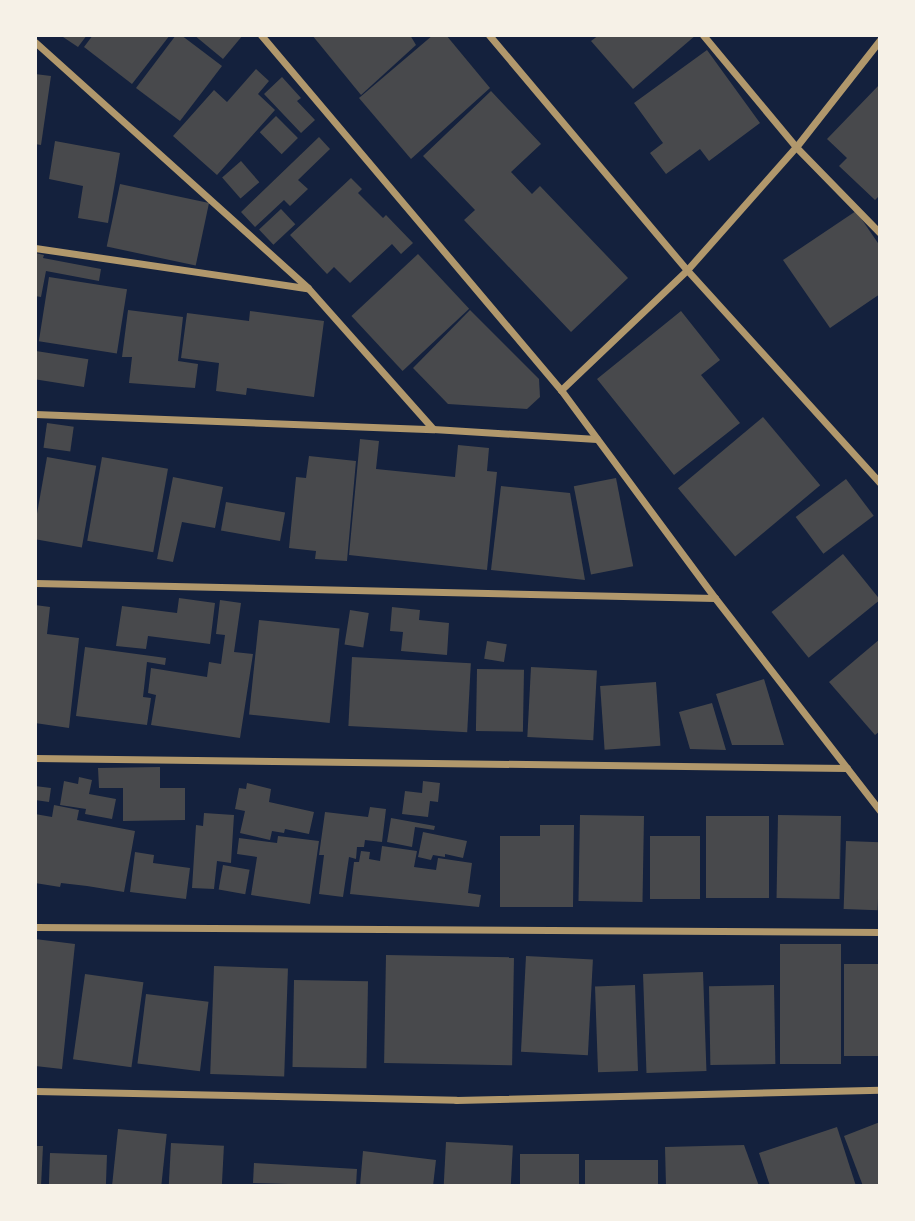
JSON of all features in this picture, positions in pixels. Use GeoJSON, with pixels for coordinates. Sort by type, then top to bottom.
{"type":"FeatureCollection","features":[{"type":"Feature","properties":{"kind":"street"},"geometry":{"type":"LineString","coordinates":[[261,35],[561,390],[715,598],[880,811]]}},
{"type":"Feature","properties":{"kind":"street"},"geometry":{"type":"LineString","coordinates":[[489,35],[687,270],[880,483]]}},
{"type":"Feature","properties":{"kind":"street"},"geometry":{"type":"LineString","coordinates":[[703,35],[796,147],[880,233]]}},
{"type":"Feature","properties":{"kind":"street"},"geometry":{"type":"LineString","coordinates":[[561,390],[687,270],[796,147],[880,40]]}},
{"type":"Feature","properties":{"kind":"street"},"geometry":{"type":"LineString","coordinates":[[35,42],[307,288],[433,429]]}},
{"type":"Feature","properties":{"kind":"street"},"geometry":{"type":"LineString","coordinates":[[35,248],[307,288]]}},
{"type":"Feature","properties":{"kind":"street"},"geometry":{"type":"LineString","coordinates":[[35,414],[433,429],[597,439]]}},
{"type":"Feature","properties":{"kind":"street"},"geometry":{"type":"LineString","coordinates":[[35,583],[715,598]]}},
{"type":"Feature","properties":{"kind":"street"},"geometry":{"type":"LineString","coordinates":[[35,758],[847,768]]}},
{"type":"Feature","properties":{"kind":"street"},"geometry":{"type":"LineString","coordinates":[[35,927],[880,932]]}},
{"type":"Feature","properties":{"kind":"street"},"geometry":{"type":"LineString","coordinates":[[35,1091],[456,1100],[880,1090]]}},
{"type":"Feature","properties":{"kind":"building"},"geometry":{"type":"Polygon","coordinates":[[[60,35],[87,35],[78,47],[60,35]]]}},
{"type":"Feature","properties":{"kind":"building"},"geometry":{"type":"Polygon","coordinates":[[[93,35],[170,35],[132,84],[84,47],[93,35]]]}},
{"type":"Feature","properties":{"kind":"building"},"geometry":{"type":"Polygon","coordinates":[[[176,35],[181,35],[222,66],[180,121],[136,88],[176,35]]]}},
{"type":"Feature","properties":{"kind":"building"},"geometry":{"type":"Polygon","coordinates":[[[194,35],[243,35],[223,59],[194,35]]]}},
{"type":"Feature","properties":{"kind":"building"},"geometry":{"type":"Polygon","coordinates":[[[312,35],[410,35],[416,45],[361,95],[312,35]]]}},
{"type":"Feature","properties":{"kind":"building"},"geometry":{"type":"Polygon","coordinates":[[[433,35],[446,35],[490,88],[411,159],[359,98],[433,35]]]}},
{"type":"Feature","properties":{"kind":"building"},"geometry":{"type":"Polygon","coordinates":[[[599,35],[696,35],[633,89],[591,41],[599,35]]]}},
{"type":"Feature","properties":{"kind":"building"},"geometry":{"type":"Polygon","coordinates":[[[707,50],[760,123],[709,161],[700,149],[666,174],[650,153],[663,143],[634,103],[707,50]]]}},
{"type":"Feature","properties":{"kind":"building"},"geometry":{"type":"Polygon","coordinates":[[[256,69],[269,81],[258,94],[275,110],[217,175],[173,136],[214,90],[227,102],[256,69]]]}},
{"type":"Feature","properties":{"kind":"building"},"geometry":{"type":"Polygon","coordinates":[[[35,74],[51,76],[41,145],[35,144],[35,74]]]}},
{"type":"Feature","properties":{"kind":"building"},"geometry":{"type":"Polygon","coordinates":[[[282,77],[301,98],[297,101],[315,120],[301,133],[264,94],[282,77]]]}},
{"type":"Feature","properties":{"kind":"building"},"geometry":{"type":"Polygon","coordinates":[[[880,84],[880,195],[875,200],[839,166],[847,158],[827,139],[880,84]]]}},
{"type":"Feature","properties":{"kind":"building"},"geometry":{"type":"Polygon","coordinates":[[[491,91],[541,144],[511,172],[532,194],[540,186],[628,278],[571,332],[464,220],[475,210],[423,156],[491,91]]]}},
{"type":"Feature","properties":{"kind":"building"},"geometry":{"type":"Polygon","coordinates":[[[276,116],[298,138],[282,154],[260,132],[276,116]]]}},
{"type":"Feature","properties":{"kind":"building"},"geometry":{"type":"Polygon","coordinates":[[[319,137],[330,149],[298,180],[308,189],[290,206],[284,200],[255,227],[241,212],[319,137]]]}},
{"type":"Feature","properties":{"kind":"building"},"geometry":{"type":"Polygon","coordinates":[[[55,141],[120,153],[108,223],[78,218],[83,186],[49,179],[55,141]]]}},
{"type":"Feature","properties":{"kind":"building"},"geometry":{"type":"Polygon","coordinates":[[[241,161],[259,182],[241,199],[222,177],[241,161]]]}},
{"type":"Feature","properties":{"kind":"building"},"geometry":{"type":"Polygon","coordinates":[[[351,178],[362,189],[358,193],[383,218],[386,215],[413,243],[401,254],[392,244],[350,283],[334,267],[327,274],[290,235],[351,178]]]}},
{"type":"Feature","properties":{"kind":"building"},"geometry":{"type":"Polygon","coordinates":[[[120,184],[209,203],[196,266],[107,247],[120,184]]]}},
{"type":"Feature","properties":{"kind":"building"},"geometry":{"type":"Polygon","coordinates":[[[281,209],[295,224],[273,245],[259,229],[281,209]]]}},
{"type":"Feature","properties":{"kind":"building"},"geometry":{"type":"Polygon","coordinates":[[[856,211],[880,246],[880,294],[830,328],[783,260],[856,211]]]}},
{"type":"Feature","properties":{"kind":"building"},"geometry":{"type":"Polygon","coordinates":[[[35,253],[44,255],[43,258],[101,269],[99,281],[46,271],[41,297],[35,296],[35,253]]]}},
{"type":"Feature","properties":{"kind":"building"},"geometry":{"type":"Polygon","coordinates":[[[418,254],[469,309],[403,371],[351,316],[418,254]]]}},
{"type":"Feature","properties":{"kind":"building"},"geometry":{"type":"Polygon","coordinates":[[[49,277],[127,289],[117,354],[39,341],[49,277]]]}},
{"type":"Feature","properties":{"kind":"building"},"geometry":{"type":"Polygon","coordinates":[[[128,310],[183,317],[178,361],[198,364],[195,388],[129,383],[132,357],[122,357],[128,310]]]}},
{"type":"Feature","properties":{"kind":"building"},"geometry":{"type":"Polygon","coordinates":[[[470,310],[539,379],[540,397],[527,409],[448,404],[413,368],[470,310]]]}},
{"type":"Feature","properties":{"kind":"building"},"geometry":{"type":"Polygon","coordinates":[[[250,311],[324,321],[314,397],[247,388],[246,395],[216,391],[219,363],[181,358],[187,313],[249,321],[250,311]]]}},
{"type":"Feature","properties":{"kind":"building"},"geometry":{"type":"Polygon","coordinates":[[[681,311],[720,360],[701,375],[740,423],[674,475],[597,379],[681,311]]]}},
{"type":"Feature","properties":{"kind":"building"},"geometry":{"type":"Polygon","coordinates":[[[36,351],[88,359],[84,387],[35,379],[36,351]]]}},
{"type":"Feature","properties":{"kind":"building"},"geometry":{"type":"Polygon","coordinates":[[[763,417],[820,485],[735,557],[678,488],[763,417]]]}},
{"type":"Feature","properties":{"kind":"building"},"geometry":{"type":"Polygon","coordinates":[[[47,423],[74,427],[70,452],[44,448],[47,423]]]}},
{"type":"Feature","properties":{"kind":"building"},"geometry":{"type":"Polygon","coordinates":[[[360,439],[379,441],[376,469],[455,477],[458,445],[489,448],[487,471],[497,472],[487,570],[349,555],[360,439]]]}},
{"type":"Feature","properties":{"kind":"building"},"geometry":{"type":"Polygon","coordinates":[[[309,456],[356,461],[347,561],[315,559],[316,551],[289,548],[296,477],[306,478],[309,456]]]}},
{"type":"Feature","properties":{"kind":"building"},"geometry":{"type":"Polygon","coordinates":[[[47,457],[96,466],[82,547],[35,539],[47,457]]]}},
{"type":"Feature","properties":{"kind":"building"},"geometry":{"type":"Polygon","coordinates":[[[102,457],[168,469],[153,552],[87,541],[102,457]]]}},
{"type":"Feature","properties":{"kind":"building"},"geometry":{"type":"Polygon","coordinates":[[[173,477],[223,487],[215,528],[182,522],[173,562],[157,559],[173,477]]]}},
{"type":"Feature","properties":{"kind":"building"},"geometry":{"type":"Polygon","coordinates":[[[616,478],[633,566],[591,575],[574,486],[616,478]]]}},
{"type":"Feature","properties":{"kind":"building"},"geometry":{"type":"Polygon","coordinates":[[[846,479],[874,516],[823,554],[796,517],[846,479]]]}},
{"type":"Feature","properties":{"kind":"building"},"geometry":{"type":"Polygon","coordinates":[[[501,486],[570,493],[585,580],[491,570],[501,486]]]}},
{"type":"Feature","properties":{"kind":"building"},"geometry":{"type":"Polygon","coordinates":[[[226,502],[285,512],[280,541],[221,531],[226,502]]]}},
{"type":"Feature","properties":{"kind":"building"},"geometry":{"type":"Polygon","coordinates":[[[843,554],[880,600],[809,658],[772,612],[843,554]]]}},
{"type":"Feature","properties":{"kind":"building"},"geometry":{"type":"Polygon","coordinates":[[[179,598],[215,603],[210,644],[148,636],[146,649],[116,646],[122,606],[177,613],[179,598]]]}},
{"type":"Feature","properties":{"kind":"building"},"geometry":{"type":"Polygon","coordinates":[[[220,600],[241,603],[234,652],[253,654],[240,738],[151,725],[156,695],[148,693],[151,668],[207,677],[209,662],[221,664],[225,635],[216,634],[220,600]]]}},
{"type":"Feature","properties":{"kind":"building"},"geometry":{"type":"Polygon","coordinates":[[[35,605],[50,607],[47,634],[79,638],[69,728],[35,723],[35,605]]]}},
{"type":"Feature","properties":{"kind":"building"},"geometry":{"type":"Polygon","coordinates":[[[392,607],[420,610],[419,620],[449,623],[447,655],[401,651],[403,632],[390,631],[392,607]]]}},
{"type":"Feature","properties":{"kind":"building"},"geometry":{"type":"Polygon","coordinates":[[[350,610],[369,613],[363,648],[345,645],[350,610]]]}},
{"type":"Feature","properties":{"kind":"building"},"geometry":{"type":"Polygon","coordinates":[[[259,620],[340,628],[330,723],[249,714],[259,620]]]}},
{"type":"Feature","properties":{"kind":"building"},"geometry":{"type":"Polygon","coordinates":[[[880,639],[880,731],[875,735],[829,682],[880,639]]]}},
{"type":"Feature","properties":{"kind":"building"},"geometry":{"type":"Polygon","coordinates":[[[487,641],[507,644],[504,662],[484,659],[487,641]]]}},
{"type":"Feature","properties":{"kind":"building"},"geometry":{"type":"Polygon","coordinates":[[[85,647],[166,658],[165,665],[147,662],[143,697],[151,698],[147,725],[76,716],[85,647]]]}},
{"type":"Feature","properties":{"kind":"building"},"geometry":{"type":"Polygon","coordinates":[[[352,657],[471,663],[467,732],[348,726],[352,657]]]}},
{"type":"Feature","properties":{"kind":"building"},"geometry":{"type":"Polygon","coordinates":[[[531,667],[597,670],[593,740],[527,737],[531,667]]]}},
{"type":"Feature","properties":{"kind":"building"},"geometry":{"type":"Polygon","coordinates":[[[477,669],[524,670],[523,732],[476,731],[477,669]]]}},
{"type":"Feature","properties":{"kind":"building"},"geometry":{"type":"Polygon","coordinates":[[[764,679],[784,745],[732,745],[716,694],[764,679]]]}},
{"type":"Feature","properties":{"kind":"building"},"geometry":{"type":"Polygon","coordinates":[[[656,682],[660,746],[605,750],[600,686],[656,682]]]}},
{"type":"Feature","properties":{"kind":"building"},"geometry":{"type":"Polygon","coordinates":[[[712,703],[726,750],[690,749],[679,712],[712,703]]]}},
{"type":"Feature","properties":{"kind":"building"},"geometry":{"type":"Polygon","coordinates":[[[160,767],[160,788],[185,788],[185,820],[123,821],[123,788],[99,788],[98,768],[160,767]]]}},
{"type":"Feature","properties":{"kind":"building"},"geometry":{"type":"Polygon","coordinates":[[[79,777],[92,780],[89,794],[116,799],[112,819],[85,814],[86,809],[60,805],[64,781],[78,784],[79,777]]]}},
{"type":"Feature","properties":{"kind":"building"},"geometry":{"type":"Polygon","coordinates":[[[423,781],[440,783],[438,802],[430,801],[428,817],[402,814],[405,791],[422,793],[423,781]]]}},
{"type":"Feature","properties":{"kind":"building"},"geometry":{"type":"Polygon","coordinates":[[[247,783],[271,789],[269,802],[314,812],[309,834],[285,829],[284,833],[272,831],[270,840],[240,833],[245,811],[235,809],[239,788],[246,789],[247,783]]]}},
{"type":"Feature","properties":{"kind":"building"},"geometry":{"type":"Polygon","coordinates":[[[35,786],[51,788],[49,802],[35,800],[35,786]]]}},
{"type":"Feature","properties":{"kind":"building"},"geometry":{"type":"Polygon","coordinates":[[[54,805],[79,810],[77,820],[135,831],[124,892],[61,883],[60,887],[35,883],[35,814],[52,817],[54,805]]]}},
{"type":"Feature","properties":{"kind":"building"},"geometry":{"type":"Polygon","coordinates":[[[370,807],[386,809],[382,842],[365,840],[364,847],[357,847],[356,859],[349,857],[343,897],[319,894],[324,855],[319,855],[325,812],[368,817],[370,807]]]}},
{"type":"Feature","properties":{"kind":"building"},"geometry":{"type":"Polygon","coordinates":[[[204,813],[234,815],[231,863],[217,861],[214,889],[192,888],[196,825],[203,826],[204,813]]]}},
{"type":"Feature","properties":{"kind":"building"},"geometry":{"type":"Polygon","coordinates":[[[580,815],[644,816],[642,902],[578,901],[580,815]]]}},
{"type":"Feature","properties":{"kind":"building"},"geometry":{"type":"Polygon","coordinates":[[[778,815],[841,816],[840,899],[777,898],[778,815]]]}},
{"type":"Feature","properties":{"kind":"building"},"geometry":{"type":"Polygon","coordinates":[[[706,816],[769,816],[769,898],[706,898],[706,816]]]}},
{"type":"Feature","properties":{"kind":"building"},"geometry":{"type":"Polygon","coordinates":[[[391,818],[435,826],[434,830],[415,827],[412,847],[387,842],[391,818]]]}},
{"type":"Feature","properties":{"kind":"building"},"geometry":{"type":"Polygon","coordinates":[[[540,825],[574,825],[573,907],[500,907],[500,836],[540,836],[540,825]]]}},
{"type":"Feature","properties":{"kind":"building"},"geometry":{"type":"Polygon","coordinates":[[[423,832],[467,841],[463,858],[445,854],[445,857],[433,855],[431,860],[418,857],[423,832]]]}},
{"type":"Feature","properties":{"kind":"building"},"geometry":{"type":"Polygon","coordinates":[[[278,836],[319,841],[310,904],[251,895],[257,857],[237,854],[239,838],[277,843],[278,836]]]}},
{"type":"Feature","properties":{"kind":"building"},"geometry":{"type":"Polygon","coordinates":[[[650,836],[700,836],[700,899],[650,899],[650,836]]]}},
{"type":"Feature","properties":{"kind":"building"},"geometry":{"type":"Polygon","coordinates":[[[846,841],[880,842],[878,910],[844,909],[846,841]]]}},
{"type":"Feature","properties":{"kind":"building"},"geometry":{"type":"Polygon","coordinates":[[[382,846],[417,851],[414,867],[436,870],[438,858],[472,863],[468,893],[481,895],[479,907],[350,894],[354,862],[359,862],[361,851],[370,852],[369,859],[380,861],[382,846]]]}},
{"type":"Feature","properties":{"kind":"building"},"geometry":{"type":"Polygon","coordinates":[[[135,852],[154,855],[153,863],[190,868],[186,899],[130,892],[135,852]]]}},
{"type":"Feature","properties":{"kind":"building"},"geometry":{"type":"Polygon","coordinates":[[[223,865],[250,870],[245,894],[219,890],[223,865]]]}},
{"type":"Feature","properties":{"kind":"building"},"geometry":{"type":"Polygon","coordinates":[[[35,939],[75,944],[62,1069],[35,1066],[35,939]]]}},
{"type":"Feature","properties":{"kind":"building"},"geometry":{"type":"Polygon","coordinates":[[[780,944],[841,944],[841,1064],[780,1064],[780,944]]]}},
{"type":"Feature","properties":{"kind":"building"},"geometry":{"type":"Polygon","coordinates":[[[386,955],[514,957],[512,1065],[384,1063],[386,955]]]}},
{"type":"Feature","properties":{"kind":"building"},"geometry":{"type":"Polygon","coordinates":[[[526,956],[593,960],[588,1055],[521,1052],[526,956]]]}},
{"type":"Feature","properties":{"kind":"building"},"geometry":{"type":"Polygon","coordinates":[[[844,964],[880,964],[880,1056],[844,1056],[844,964]]]}},
{"type":"Feature","properties":{"kind":"building"},"geometry":{"type":"Polygon","coordinates":[[[214,966],[288,969],[284,1077],[210,1074],[214,966]]]}},
{"type":"Feature","properties":{"kind":"building"},"geometry":{"type":"Polygon","coordinates":[[[703,972],[706,1071],[646,1073],[643,974],[703,972]]]}},
{"type":"Feature","properties":{"kind":"building"},"geometry":{"type":"Polygon","coordinates":[[[85,974],[143,982],[131,1067],[73,1059],[85,974]]]}},
{"type":"Feature","properties":{"kind":"building"},"geometry":{"type":"Polygon","coordinates":[[[294,980],[368,981],[366,1068],[292,1067],[294,980]]]}},
{"type":"Feature","properties":{"kind":"building"},"geometry":{"type":"Polygon","coordinates":[[[635,985],[638,1071],[598,1072],[595,986],[635,985]]]}},
{"type":"Feature","properties":{"kind":"building"},"geometry":{"type":"Polygon","coordinates":[[[774,985],[775,1064],[710,1065],[709,986],[774,985]]]}},
{"type":"Feature","properties":{"kind":"building"},"geometry":{"type":"Polygon","coordinates":[[[146,994],[209,1002],[200,1071],[137,1063],[146,994]]]}},
{"type":"Feature","properties":{"kind":"building"},"geometry":{"type":"Polygon","coordinates":[[[880,1122],[880,1186],[863,1186],[844,1136],[880,1122]]]}},
{"type":"Feature","properties":{"kind":"building"},"geometry":{"type":"Polygon","coordinates":[[[837,1127],[856,1186],[770,1186],[759,1153],[837,1127]]]}},
{"type":"Feature","properties":{"kind":"building"},"geometry":{"type":"Polygon","coordinates":[[[118,1129],[167,1134],[161,1186],[112,1186],[118,1129]]]}},
{"type":"Feature","properties":{"kind":"building"},"geometry":{"type":"Polygon","coordinates":[[[446,1142],[513,1146],[511,1186],[444,1186],[446,1142]]]}},
{"type":"Feature","properties":{"kind":"building"},"geometry":{"type":"Polygon","coordinates":[[[171,1143],[224,1146],[222,1186],[169,1186],[171,1143]]]}},
{"type":"Feature","properties":{"kind":"building"},"geometry":{"type":"Polygon","coordinates":[[[744,1145],[759,1186],[666,1186],[665,1147],[744,1145]]]}},
{"type":"Feature","properties":{"kind":"building"},"geometry":{"type":"Polygon","coordinates":[[[35,1146],[43,1146],[41,1186],[35,1186],[35,1146]]]}},
{"type":"Feature","properties":{"kind":"building"},"geometry":{"type":"Polygon","coordinates":[[[363,1151],[436,1160],[433,1186],[360,1186],[363,1151]]]}},
{"type":"Feature","properties":{"kind":"building"},"geometry":{"type":"Polygon","coordinates":[[[50,1153],[107,1155],[106,1186],[49,1186],[50,1153]]]}},
{"type":"Feature","properties":{"kind":"building"},"geometry":{"type":"Polygon","coordinates":[[[520,1154],[579,1154],[579,1186],[520,1186],[520,1154]]]}},
{"type":"Feature","properties":{"kind":"building"},"geometry":{"type":"Polygon","coordinates":[[[585,1160],[658,1160],[658,1186],[585,1186],[585,1160]]]}},
{"type":"Feature","properties":{"kind":"building"},"geometry":{"type":"Polygon","coordinates":[[[254,1163],[357,1169],[356,1186],[253,1183],[254,1163]]]}}]}
